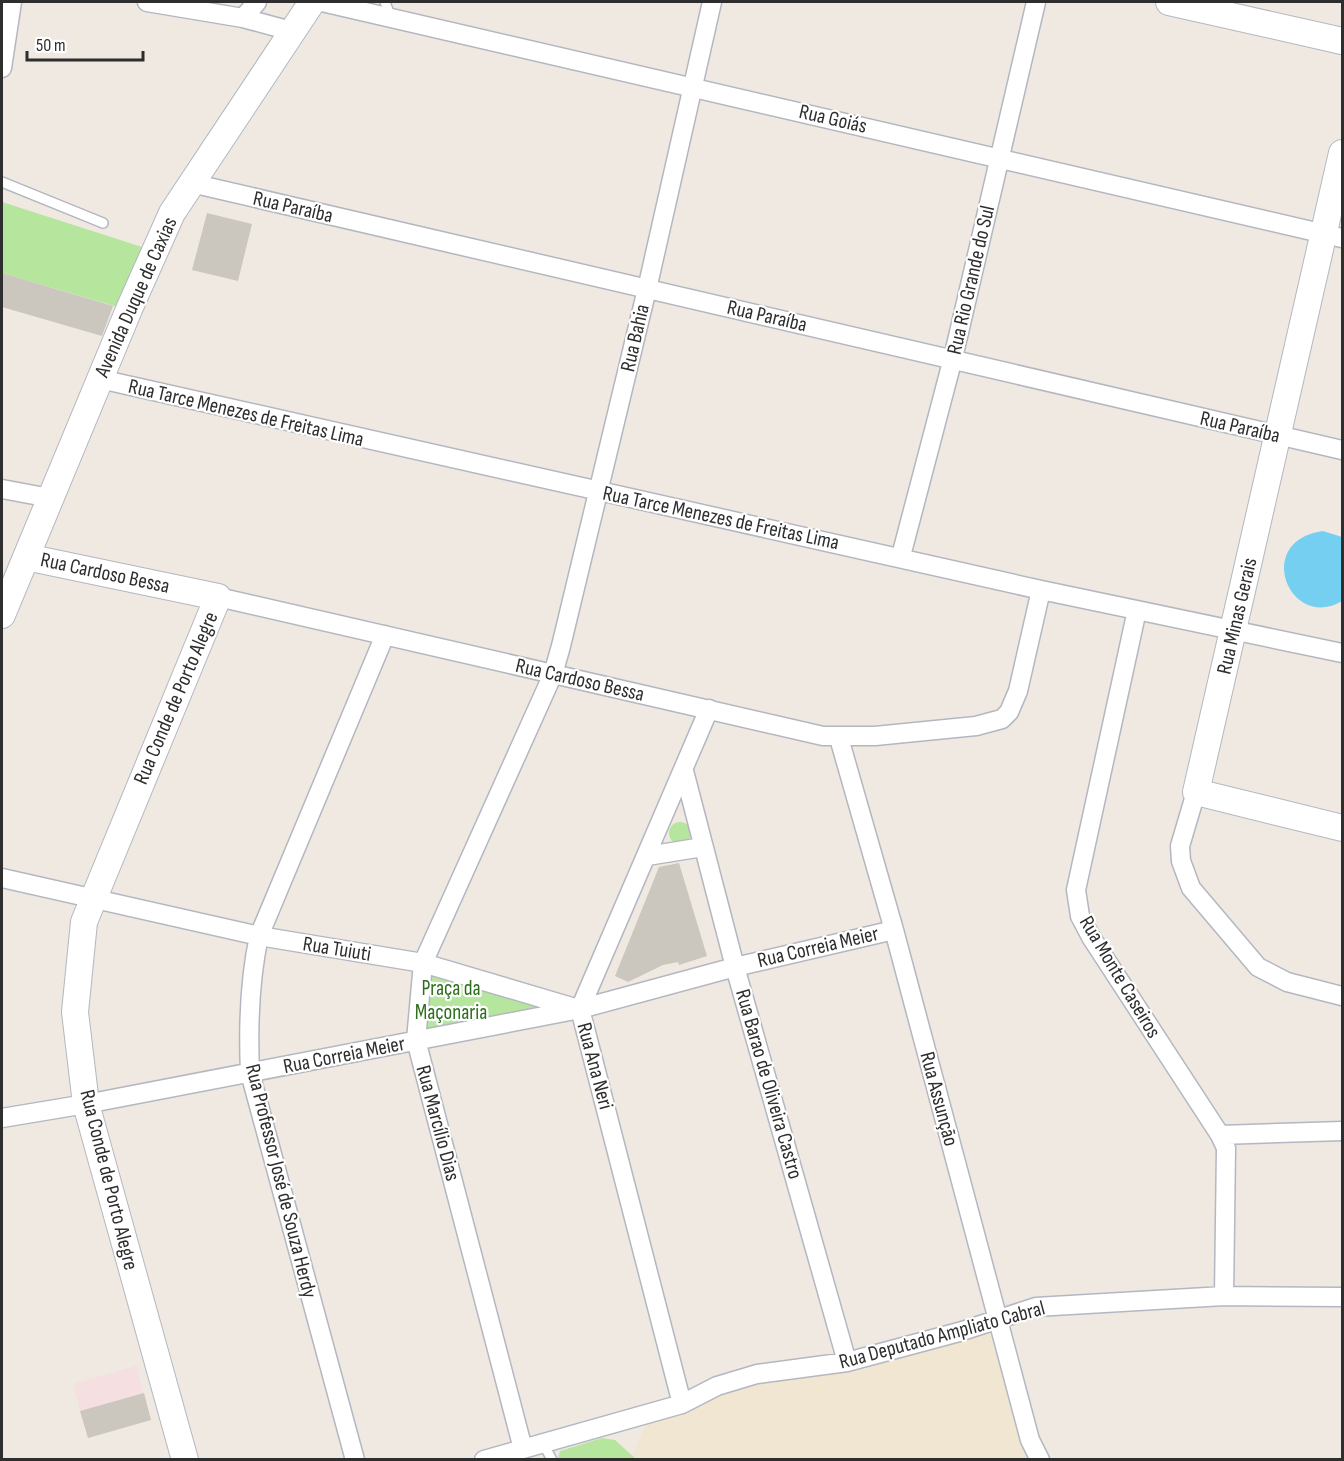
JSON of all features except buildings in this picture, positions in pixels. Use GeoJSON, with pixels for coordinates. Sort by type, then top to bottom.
{"type":"FeatureCollection","features":[{"type":"Feature","properties":{"kind":"main road","name":"Avenida Duque de Caxias"},"geometry":{"type":"LineString","coordinates":[[2,615],[162,235],[191,183],[312,2]]}},
{"type":"Feature","properties":{"kind":"main road"},"geometry":{"type":"LineString","coordinates":[[1169,2],[1342,41]]}},
{"type":"Feature","properties":{"kind":"main road","name":"Rua Minas Gerais"},"geometry":{"type":"LineString","coordinates":[[1196,792],[1235,629],[1277,436],[1334,236],[1342,153]]}},
{"type":"Feature","properties":{"kind":"main road","name":"Rua Cardoso Bessa"},"geometry":{"type":"LineString","coordinates":[[26,557],[218,597]]}},
{"type":"Feature","properties":{"kind":"main road","name":"Rua Conde de Porto Alegre"},"geometry":{"type":"LineString","coordinates":[[185,1460],[86,1104],[75,1012],[84,922],[218,597]]}},
{"type":"Feature","properties":{"kind":"main road"},"geometry":{"type":"LineString","coordinates":[[1196,792],[1342,828]]}},
{"type":"Feature","properties":{"kind":"street"},"geometry":{"type":"LineString","coordinates":[[2,68],[12,2]]}},
{"type":"Feature","properties":{"kind":"street"},"geometry":{"type":"LineString","coordinates":[[147,2],[243,18],[291,31]]}},
{"type":"Feature","properties":{"kind":"street"},"geometry":{"type":"LineString","coordinates":[[243,18],[257,2]]}},
{"type":"Feature","properties":{"kind":"street","name":"Rua Goiás"},"geometry":{"type":"LineString","coordinates":[[322,2],[388,10],[692,86],[1334,236]]}},
{"type":"Feature","properties":{"kind":"street","name":"Rua Bahia"},"geometry":{"type":"LineString","coordinates":[[553,674],[647,289],[712,2]]}},
{"type":"Feature","properties":{"kind":"street","name":"Rua Rio Grande do Sul"},"geometry":{"type":"LineString","coordinates":[[901,556],[953,358],[1035,2]]}},
{"type":"Feature","properties":{"kind":"street","name":"Rua Paraíba"},"geometry":{"type":"LineString","coordinates":[[191,183],[1342,450]]}},
{"type":"Feature","properties":{"kind":"street","name":"Rua Tarce Menezes de Freitas Lima"},"geometry":{"type":"LineString","coordinates":[[100,379],[598,491],[901,556],[1041,590],[1342,653]]}},
{"type":"Feature","properties":{"kind":"street"},"geometry":{"type":"LineString","coordinates":[[2,489],[50,498]]}},
{"type":"Feature","properties":{"kind":"street","name":"Rua Cardoso Bessa"},"geometry":{"type":"LineString","coordinates":[[218,597],[839,738],[976,726],[1002,718],[1014,704],[1018,692],[1041,590]]}},
{"type":"Feature","properties":{"kind":"street","name":"Rua Monte Caseiros"},"geometry":{"type":"LineString","coordinates":[[1137,610],[1078,876],[1077,904],[1091,938],[1220,1134],[1227,1162],[1224,1296]]}},
{"type":"Feature","properties":{"kind":"street","name":"Rua Professor José de Souza Herdy"},"geometry":{"type":"LineString","coordinates":[[355,1460],[250,1073],[250,1000],[253,965],[259,936],[385,635]]}},
{"type":"Feature","properties":{"kind":"street","name":"Rua Marcílio Dias"},"geometry":{"type":"LineString","coordinates":[[523,1449],[416,1040],[423,963],[553,674]]}},
{"type":"Feature","properties":{"kind":"street","name":"Rua Ana Neri"},"geometry":{"type":"LineString","coordinates":[[682,1404],[580,1010],[709,709]]}},
{"type":"Feature","properties":{"kind":"street","name":"Rua Assunção"},"geometry":{"type":"LineString","coordinates":[[839,738],[894,930],[1030,1440],[1040,1460]]}},
{"type":"Feature","properties":{"kind":"street","name":"Rua Barao de Oliveira Castro"},"geometry":{"type":"LineString","coordinates":[[684,771],[735,967],[847,1362]]}},
{"type":"Feature","properties":{"kind":"street","name":"Rua Minas Gerais"},"geometry":{"type":"LineString","coordinates":[[1196,792],[1180,846],[1184,872],[1191,888],[1258,967],[1270,975],[1342,996]]}},
{"type":"Feature","properties":{"kind":"street"},"geometry":{"type":"LineString","coordinates":[[647,856],[703,847]]}},
{"type":"Feature","properties":{"kind":"street","name":"Rua Tuiuti"},"geometry":{"type":"LineString","coordinates":[[2,878],[92,901],[259,936],[423,963],[580,1010]]}},
{"type":"Feature","properties":{"kind":"street","name":"Rua Correia Meier"},"geometry":{"type":"LineString","coordinates":[[2,1118],[580,1010],[735,967],[894,930]]}},
{"type":"Feature","properties":{"kind":"street"},"geometry":{"type":"LineString","coordinates":[[1220,1134],[1342,1131]]}},
{"type":"Feature","properties":{"kind":"street","name":"Rua Deputado Ampliato Cabral"},"geometry":{"type":"LineString","coordinates":[[484,1460],[682,1404],[717,1386],[757,1374],[847,1362],[1036,1307],[1224,1296],[1342,1297]]}},
{"type":"Feature","properties":{"kind":"lane"},"geometry":{"type":"LineString","coordinates":[[2,182],[103,222]]}},
{"type":"Feature","properties":{"kind":"lane"},"geometry":{"type":"LineString","coordinates":[[543,1443],[552,1460]]}},
{"type":"Feature","properties":{"kind":"shaded area"},"geometry":{"type":"Polygon","coordinates":[[[988,1330],[1033,1459],[631,1460],[648,1419],[695,1405],[761,1376],[838,1371],[853,1373],[988,1330]]]}},
{"type":"Feature","properties":{"kind":"shaded area"},"geometry":{"type":"Polygon","coordinates":[[[136,1366],[151,1420],[88,1438],[73,1384],[136,1366]]]}},
{"type":"Feature","properties":{"kind":"green space"},"geometry":{"type":"Polygon","coordinates":[[[2,202],[142,247],[121,308],[2,273],[2,202]]]}},
{"type":"Feature","properties":{"kind":"green space"},"geometry":{"type":"Polygon","coordinates":[[[680,822],[688,825],[691,833],[688,841],[680,844],[672,841],[669,833],[672,825],[680,822]]]}},
{"type":"Feature","properties":{"kind":"green space","name":"Praça da Maçonaria"},"geometry":{"type":"Polygon","coordinates":[[[427,966],[578,1003],[420,1036],[427,966]]]}},
{"type":"Feature","properties":{"kind":"green space"},"geometry":{"type":"Polygon","coordinates":[[[602,1438],[615,1440],[636,1459],[558,1459],[560,1451],[602,1438]]]}},
{"type":"Feature","properties":{"kind":"water"},"geometry":{"type":"Polygon","coordinates":[[[1323,531],[1342,537],[1342,601],[1323,607],[1307,605],[1294,595],[1286,581],[1284,566],[1289,551],[1301,538],[1323,531]]]}}]}
